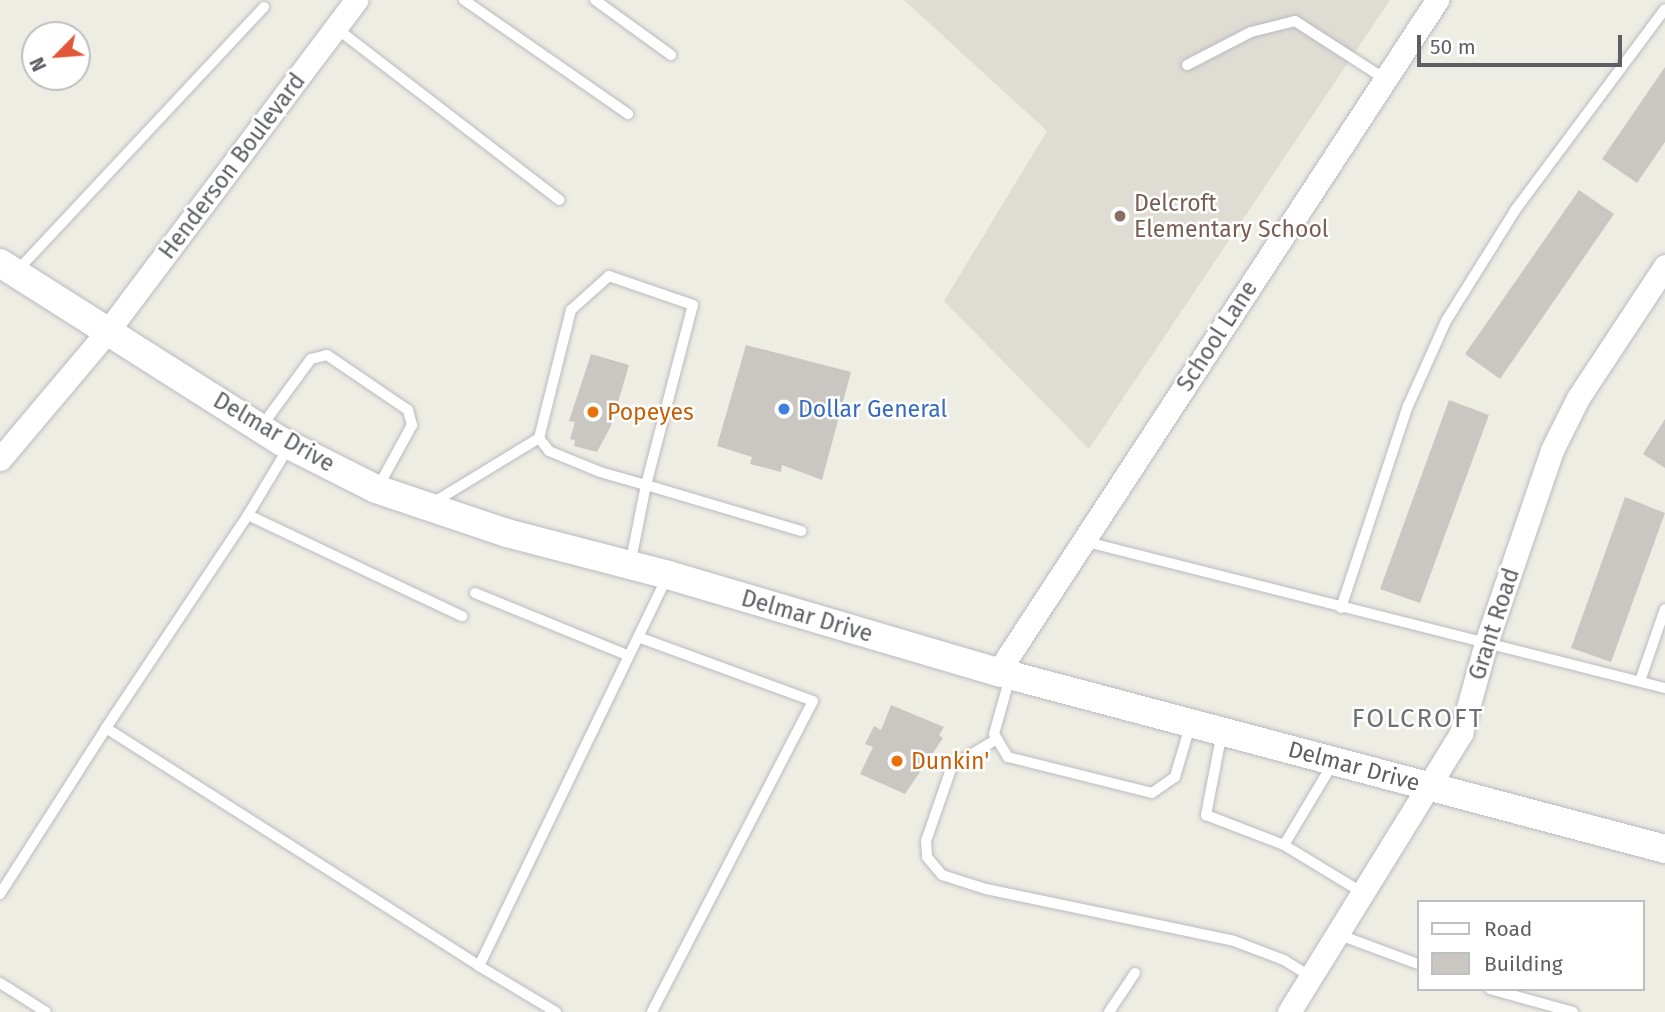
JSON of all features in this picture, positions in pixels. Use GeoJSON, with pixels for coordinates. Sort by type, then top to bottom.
{"type":"FeatureCollection","features":[{"type":"Feature","properties":{"kind":"street","name":"Henderson Boulevard"},"geometry":{"type":"LineString","coordinates":[[0,459],[107,332],[356,0]]}},
{"type":"Feature","properties":{"kind":"street","name":"School Lane"},"geometry":{"type":"LineString","coordinates":[[1004,673],[1083,541],[1437,0]]}},
{"type":"Feature","properties":{"kind":"street","name":"Grant Road"},"geometry":{"type":"LineString","coordinates":[[1289,1012],[1461,733],[1486,643],[1552,450],[1578,398],[1665,266]]}},
{"type":"Feature","properties":{"kind":"street","name":"Delmar Drive"},"geometry":{"type":"LineString","coordinates":[[8,268],[260,428],[376,489],[1004,673],[1665,849]]}},
{"type":"Feature","properties":{"kind":"lane"},"geometry":{"type":"LineString","coordinates":[[464,0],[628,114]]}},
{"type":"Feature","properties":{"kind":"lane"},"geometry":{"type":"LineString","coordinates":[[595,0],[671,55]]}},
{"type":"Feature","properties":{"kind":"lane"},"geometry":{"type":"LineString","coordinates":[[8,268],[264,7]]}},
{"type":"Feature","properties":{"kind":"lane"},"geometry":{"type":"LineString","coordinates":[[1341,608],[1408,406],[1446,321],[1516,209],[1665,9]]}},
{"type":"Feature","properties":{"kind":"lane"},"geometry":{"type":"LineString","coordinates":[[1187,65],[1251,32],[1295,21],[1385,79]]}},
{"type":"Feature","properties":{"kind":"lane"},"geometry":{"type":"LineString","coordinates":[[336,27],[559,200]]}},
{"type":"Feature","properties":{"kind":"lane"},"geometry":{"type":"LineString","coordinates":[[427,506],[539,438],[571,310],[609,276],[693,305],[646,485],[630,565]]}},
{"type":"Feature","properties":{"kind":"lane"},"geometry":{"type":"LineString","coordinates":[[260,428],[311,359],[327,355],[408,410],[412,425],[376,489]]}},
{"type":"Feature","properties":{"kind":"lane"},"geometry":{"type":"LineString","coordinates":[[539,438],[550,452],[646,485],[801,531]]}},
{"type":"Feature","properties":{"kind":"lane"},"geometry":{"type":"LineString","coordinates":[[0,894],[106,728],[248,516],[290,445]]}},
{"type":"Feature","properties":{"kind":"lane"},"geometry":{"type":"LineString","coordinates":[[248,516],[462,616]]}},
{"type":"Feature","properties":{"kind":"lane"},"geometry":{"type":"LineString","coordinates":[[1083,541],[1665,688]]}},
{"type":"Feature","properties":{"kind":"lane"},"geometry":{"type":"LineString","coordinates":[[479,966],[668,575]]}},
{"type":"Feature","properties":{"kind":"lane"},"geometry":{"type":"LineString","coordinates":[[475,593],[629,656]]}},
{"type":"Feature","properties":{"kind":"lane"},"geometry":{"type":"LineString","coordinates":[[1640,681],[1665,610]]}},
{"type":"Feature","properties":{"kind":"lane"},"geometry":{"type":"LineString","coordinates":[[638,637],[813,701],[652,1012]]}},
{"type":"Feature","properties":{"kind":"lane"},"geometry":{"type":"LineString","coordinates":[[1004,673],[997,739],[1008,757],[1152,793],[1175,777],[1191,723]]}},
{"type":"Feature","properties":{"kind":"lane"},"geometry":{"type":"LineString","coordinates":[[106,728],[479,966],[556,1012]]}},
{"type":"Feature","properties":{"kind":"lane"},"geometry":{"type":"LineString","coordinates":[[1222,731],[1206,815],[1284,845],[1363,893]]}},
{"type":"Feature","properties":{"kind":"lane"},"geometry":{"type":"LineString","coordinates":[[997,739],[952,766],[926,841],[927,857],[942,875],[986,889],[1234,941],[1284,960],[1311,977]]}},
{"type":"Feature","properties":{"kind":"lane"},"geometry":{"type":"LineString","coordinates":[[1284,845],[1334,761]]}},
{"type":"Feature","properties":{"kind":"lane"},"geometry":{"type":"LineString","coordinates":[[1337,934],[1416,963]]}},
{"type":"Feature","properties":{"kind":"lane"},"geometry":{"type":"LineString","coordinates":[[1109,1012],[1135,973]]}},
{"type":"Feature","properties":{"kind":"lane"},"geometry":{"type":"LineString","coordinates":[[0,983],[46,1012]]}},
{"type":"Feature","properties":{"kind":"lane"},"geometry":{"type":"LineString","coordinates":[[1497,991],[1573,1012]]}},
{"type":"Feature","properties":{"kind":"shaded area","name":"Delcroft Elementary School"},"geometry":{"type":"Polygon","coordinates":[[[904,0],[1390,0],[1089,449],[944,301],[1047,131],[904,0]]]}},
{"type":"Feature","properties":{"kind":"building"},"geometry":{"type":"Polygon","coordinates":[[[1665,67],[1665,142],[1637,183],[1602,159],[1665,67]]]}},
{"type":"Feature","properties":{"kind":"building"},"geometry":{"type":"Polygon","coordinates":[[[1579,190],[1614,214],[1500,379],[1465,354],[1579,190]]]}},
{"type":"Feature","properties":{"kind":"building","name":"Dollar General"},"geometry":{"type":"Polygon","coordinates":[[[746,345],[851,372],[822,480],[782,465],[781,472],[750,464],[752,457],[717,446],[746,345]]]}},
{"type":"Feature","properties":{"kind":"building","name":"Popeyes"},"geometry":{"type":"Polygon","coordinates":[[[591,354],[629,365],[611,426],[597,452],[574,446],[575,440],[570,439],[575,422],[569,421],[591,354]]]}},
{"type":"Feature","properties":{"kind":"building"},"geometry":{"type":"Polygon","coordinates":[[[1449,400],[1489,415],[1420,603],[1380,589],[1449,400]]]}},
{"type":"Feature","properties":{"kind":"building"},"geometry":{"type":"Polygon","coordinates":[[[1665,419],[1665,468],[1643,454],[1665,419]]]}},
{"type":"Feature","properties":{"kind":"building"},"geometry":{"type":"Polygon","coordinates":[[[1625,497],[1665,513],[1611,662],[1571,648],[1625,497]]]}},
{"type":"Feature","properties":{"kind":"building","name":"Dunkin'"},"geometry":{"type":"Polygon","coordinates":[[[891,705],[944,727],[939,735],[943,738],[905,794],[860,774],[873,747],[865,744],[874,726],[881,730],[891,705]]]}},
{"type":"Feature","properties":{"kind":"place","name":"Delcroft Elementary School"},"geometry":{"type":"Point","coordinates":[1120,216]}},
{"type":"Feature","properties":{"kind":"place","name":"Dollar General"},"geometry":{"type":"Point","coordinates":[784,409]}},
{"type":"Feature","properties":{"kind":"place","name":"Popeyes"},"geometry":{"type":"Point","coordinates":[593,412]}},
{"type":"Feature","properties":{"kind":"place","name":"Dunkin'"},"geometry":{"type":"Point","coordinates":[897,761]}},
{"type":"Feature","properties":{"kind":"district","name":"FOLCROFT"},"geometry":{"type":"Point","coordinates":[1418,719]}}]}
